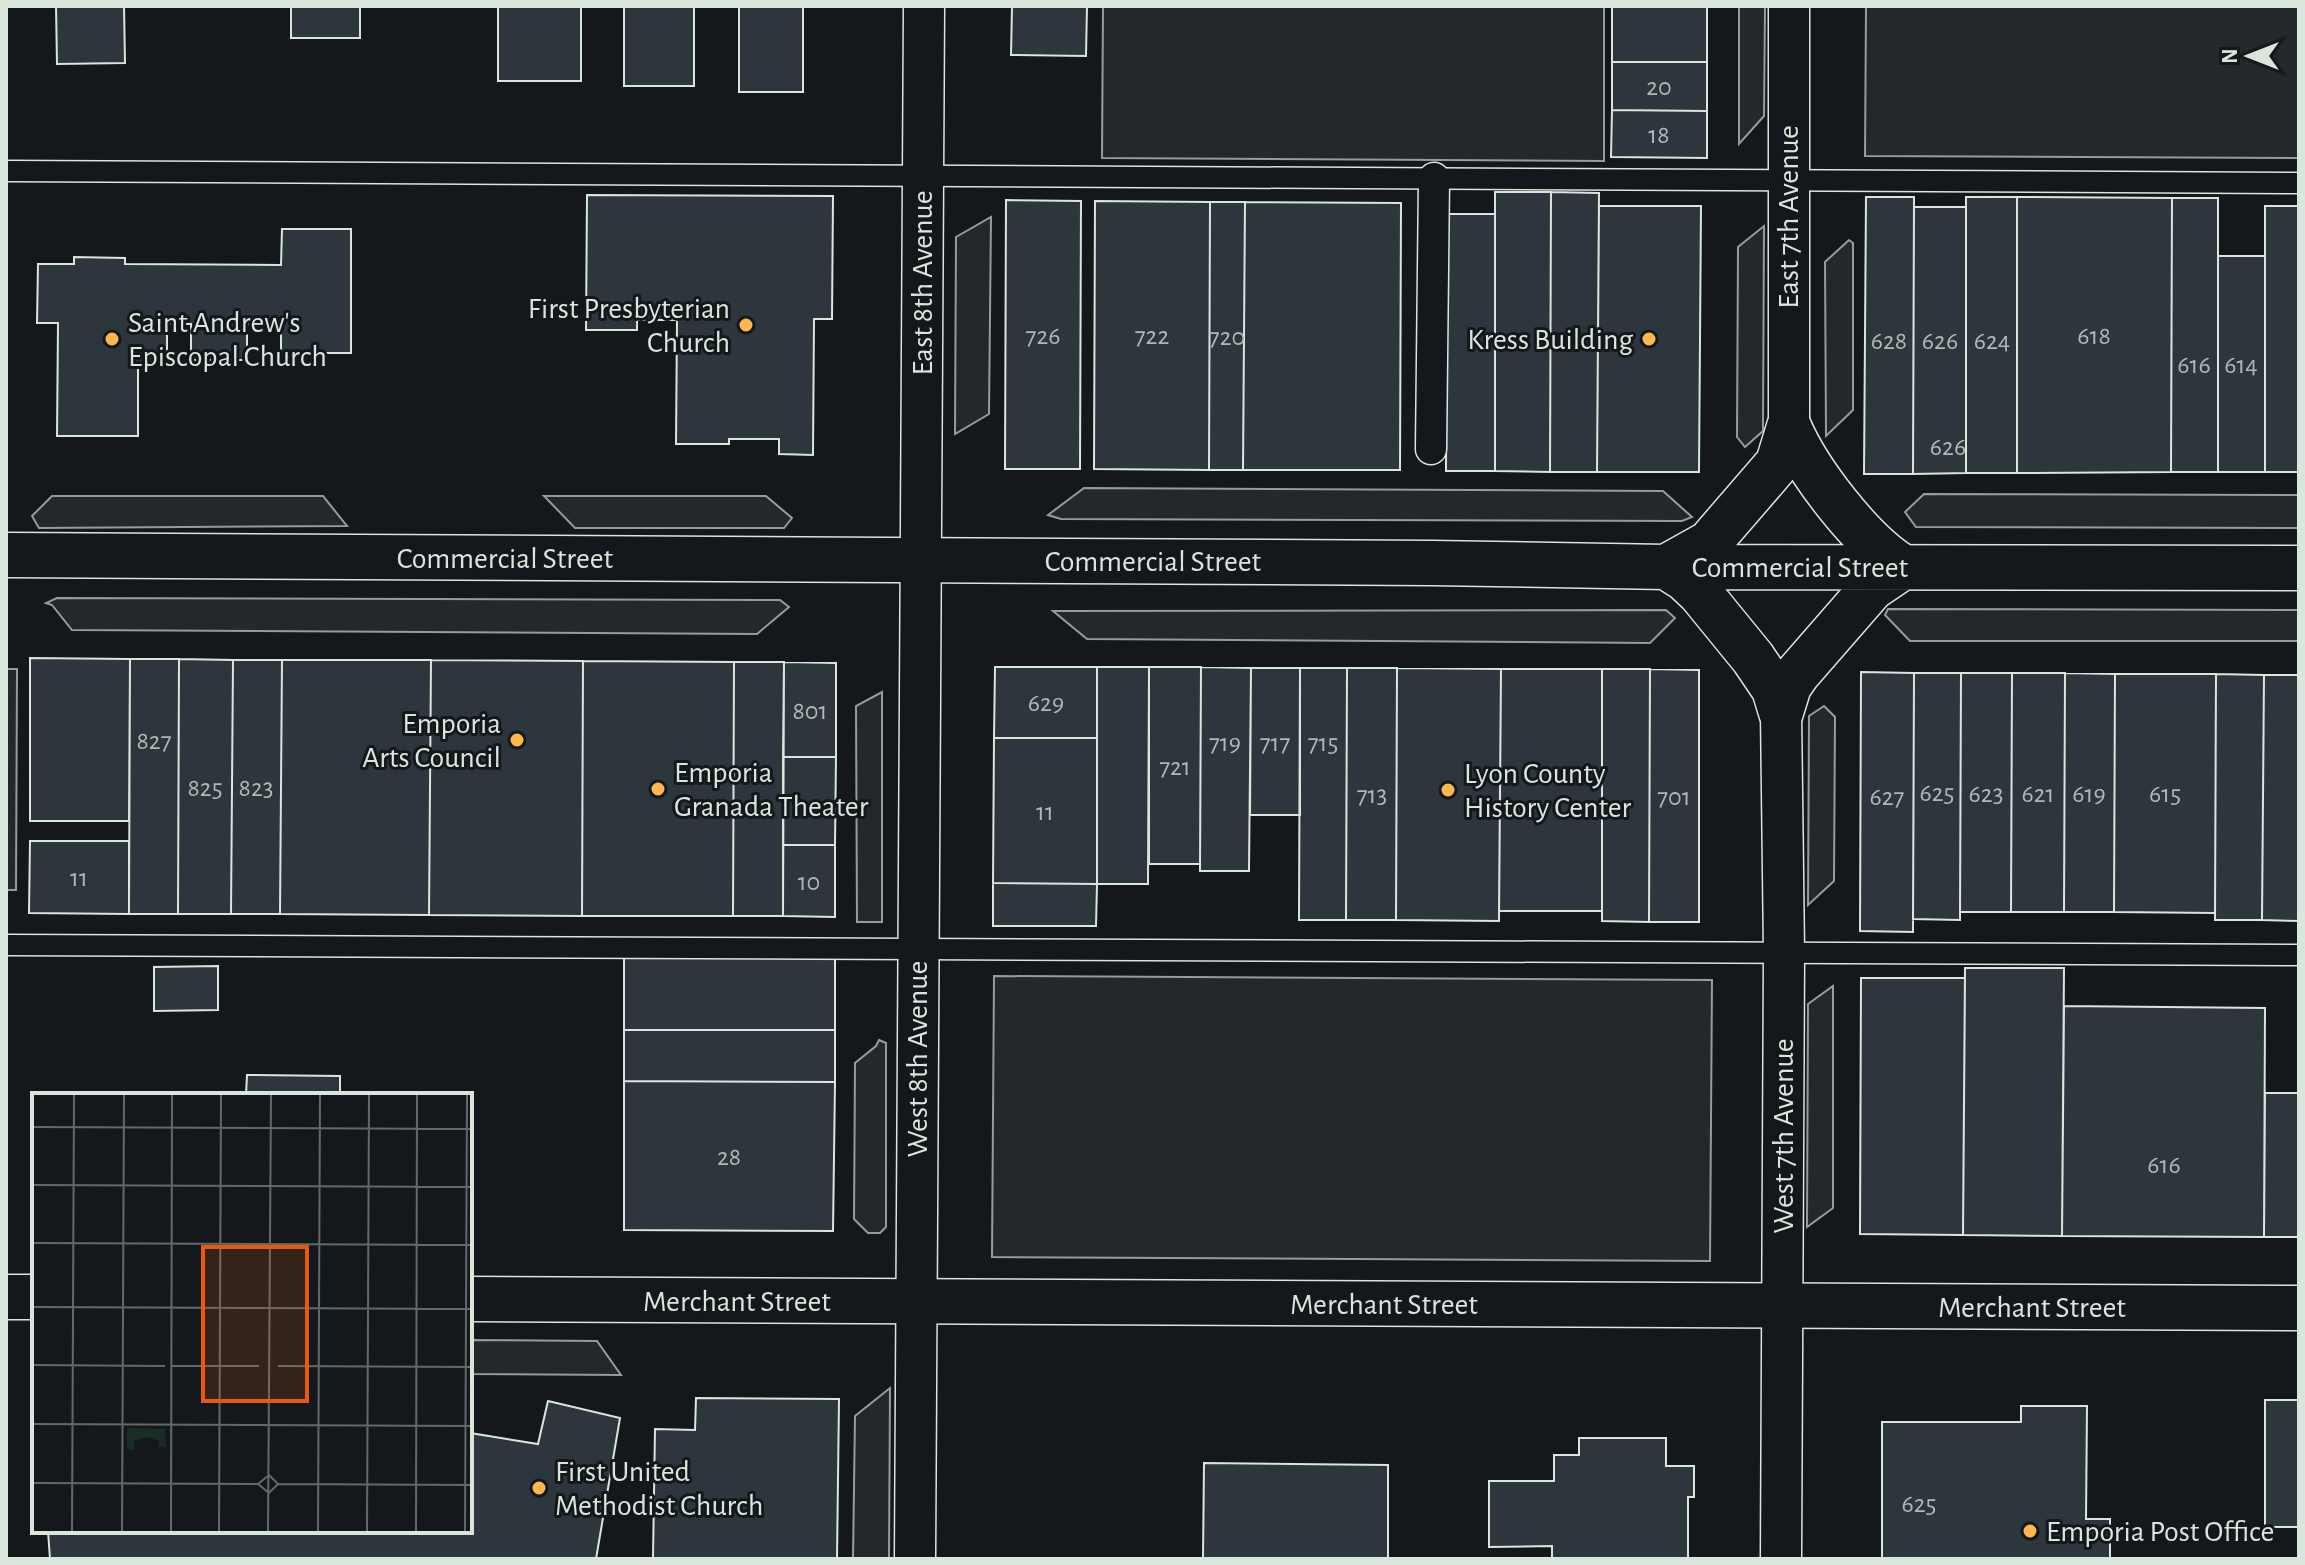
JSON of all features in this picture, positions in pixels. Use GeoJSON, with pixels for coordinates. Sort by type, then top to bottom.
{"type":"FeatureCollection","features":[{"type":"Feature","properties":{"kind":"main road"},"geometry":{"type":"LineString","coordinates":[[1781,712],[1774,689],[1760,667],[1700,593],[1666,567],[1709,543],[1778,463],[1789,427]]}},
{"type":"Feature","properties":{"kind":"main road"},"geometry":{"type":"LineString","coordinates":[[1781,712],[1789,686],[1798,673],[1872,588],[1903,567],[1875,545],[1822,484],[1797,446],[1789,427]]}},
{"type":"Feature","properties":{"kind":"main road","name":"Commercial Street"},"geometry":{"type":"LineString","coordinates":[[6,555],[1666,567],[2299,568]]}},
{"type":"Feature","properties":{"kind":"main road"},"geometry":{"type":"LineString","coordinates":[[6,1297],[32,1297]]}},
{"type":"Feature","properties":{"kind":"main road","name":"Merchant Street"},"geometry":{"type":"LineString","coordinates":[[472,1299],[2299,1308]]}},
{"type":"Feature","properties":{"kind":"street","name":"East 8th Avenue"},"geometry":{"type":"LineString","coordinates":[[921,560],[924,6]]}},
{"type":"Feature","properties":{"kind":"street","name":"East 7th Avenue"},"geometry":{"type":"LineString","coordinates":[[1789,6],[1789,427]]}},
{"type":"Feature","properties":{"kind":"street"},"geometry":{"type":"LineString","coordinates":[[1431,449],[1434,178]]}},
{"type":"Feature","properties":{"kind":"street","name":"West 8th Avenue"},"geometry":{"type":"LineString","coordinates":[[915,1559],[921,560]]}},
{"type":"Feature","properties":{"kind":"street","name":"West 7th Avenue"},"geometry":{"type":"LineString","coordinates":[[1781,712],[1784,953],[1781,1559]]}},
{"type":"Feature","properties":{"kind":"lane"},"geometry":{"type":"LineString","coordinates":[[6,171],[2299,183]]}},
{"type":"Feature","properties":{"kind":"lane"},"geometry":{"type":"LineString","coordinates":[[6,945],[2299,955]]}},
{"type":"Feature","properties":{"kind":"shaded area"},"geometry":{"type":"Polygon","coordinates":[[[1103,6],[1604,6],[1604,161],[1102,158],[1103,6]]]}},
{"type":"Feature","properties":{"kind":"shaded area"},"geometry":{"type":"Polygon","coordinates":[[[1739,6],[1765,6],[1764,116],[1739,144],[1739,6]]]}},
{"type":"Feature","properties":{"kind":"shaded area"},"geometry":{"type":"Polygon","coordinates":[[[1866,6],[2299,6],[2299,158],[1865,156],[1866,6]]]}},
{"type":"Feature","properties":{"kind":"shaded area"},"geometry":{"type":"Polygon","coordinates":[[[991,217],[989,414],[955,434],[956,237],[991,217]]]}},
{"type":"Feature","properties":{"kind":"shaded area"},"geometry":{"type":"Polygon","coordinates":[[[1764,226],[1763,431],[1745,447],[1737,437],[1738,247],[1764,226]]]}},
{"type":"Feature","properties":{"kind":"shaded area"},"geometry":{"type":"Polygon","coordinates":[[[1849,240],[1853,243],[1853,410],[1826,436],[1825,262],[1849,240]]]}},
{"type":"Feature","properties":{"kind":"shaded area"},"geometry":{"type":"Polygon","coordinates":[[[1084,488],[1663,491],[1692,517],[1682,521],[1061,519],[1048,515],[1084,488]]]}},
{"type":"Feature","properties":{"kind":"shaded area"},"geometry":{"type":"Polygon","coordinates":[[[1924,494],[2299,495],[2299,528],[1916,527],[1905,512],[1924,494]]]}},
{"type":"Feature","properties":{"kind":"shaded area"},"geometry":{"type":"Polygon","coordinates":[[[52,496],[323,496],[347,526],[39,528],[32,516],[52,496]]]}},
{"type":"Feature","properties":{"kind":"shaded area"},"geometry":{"type":"Polygon","coordinates":[[[544,496],[766,496],[792,518],[784,528],[575,528],[544,496]]]}},
{"type":"Feature","properties":{"kind":"shaded area"},"geometry":{"type":"Polygon","coordinates":[[[57,598],[780,600],[789,607],[757,634],[72,630],[52,605],[46,603],[57,598]]]}},
{"type":"Feature","properties":{"kind":"shaded area"},"geometry":{"type":"Polygon","coordinates":[[[1888,609],[2299,610],[2299,641],[1910,641],[1885,615],[1888,609]]]}},
{"type":"Feature","properties":{"kind":"shaded area"},"geometry":{"type":"Polygon","coordinates":[[[1666,610],[1675,618],[1650,643],[1087,639],[1053,611],[1666,610]]]}},
{"type":"Feature","properties":{"kind":"shaded area"},"geometry":{"type":"Polygon","coordinates":[[[6,669],[17,669],[16,890],[6,890],[6,669]]]}},
{"type":"Feature","properties":{"kind":"shaded area"},"geometry":{"type":"Polygon","coordinates":[[[882,692],[882,922],[857,922],[856,706],[882,692]]]}},
{"type":"Feature","properties":{"kind":"shaded area"},"geometry":{"type":"Polygon","coordinates":[[[1824,706],[1835,717],[1834,881],[1808,905],[1809,716],[1824,706]]]}},
{"type":"Feature","properties":{"kind":"shaded area"},"geometry":{"type":"Polygon","coordinates":[[[994,976],[1712,980],[1710,1261],[992,1257],[994,976]]]}},
{"type":"Feature","properties":{"kind":"shaded area"},"geometry":{"type":"Polygon","coordinates":[[[1833,986],[1833,1208],[1807,1227],[1808,1004],[1833,986]]]}},
{"type":"Feature","properties":{"kind":"shaded area"},"geometry":{"type":"Polygon","coordinates":[[[879,1040],[886,1043],[886,1227],[880,1233],[868,1233],[854,1219],[855,1063],[879,1040]]]}},
{"type":"Feature","properties":{"kind":"shaded area"},"geometry":{"type":"Polygon","coordinates":[[[472,1340],[597,1341],[621,1375],[472,1374],[472,1340]]]}},
{"type":"Feature","properties":{"kind":"shaded area"},"geometry":{"type":"Polygon","coordinates":[[[890,1388],[889,1559],[853,1559],[855,1416],[890,1388]]]}},
{"type":"Feature","properties":{"kind":"building"},"geometry":{"type":"Polygon","coordinates":[[[56,6],[124,6],[125,63],[57,64],[56,6]]]}},
{"type":"Feature","properties":{"kind":"building"},"geometry":{"type":"Polygon","coordinates":[[[291,6],[360,6],[360,38],[291,38],[291,6]]]}},
{"type":"Feature","properties":{"kind":"building"},"geometry":{"type":"Polygon","coordinates":[[[498,6],[581,6],[581,81],[498,81],[498,6]]]}},
{"type":"Feature","properties":{"kind":"building"},"geometry":{"type":"Polygon","coordinates":[[[624,6],[694,6],[694,86],[624,86],[624,6]]]}},
{"type":"Feature","properties":{"kind":"building"},"geometry":{"type":"Polygon","coordinates":[[[739,6],[803,6],[803,92],[739,92],[739,6]]]}},
{"type":"Feature","properties":{"kind":"building"},"geometry":{"type":"Polygon","coordinates":[[[1012,6],[1087,6],[1086,56],[1011,55],[1012,6]]]}},
{"type":"Feature","properties":{"kind":"building"},"geometry":{"type":"Polygon","coordinates":[[[1612,6],[1707,6],[1707,62],[1612,62],[1612,6]]]}},
{"type":"Feature","properties":{"kind":"building"},"geometry":{"type":"Polygon","coordinates":[[[1612,62],[1707,62],[1707,111],[1612,110],[1612,62]]]}},
{"type":"Feature","properties":{"kind":"building"},"geometry":{"type":"Polygon","coordinates":[[[1612,110],[1707,111],[1707,158],[1611,157],[1612,110]]]}},
{"type":"Feature","properties":{"kind":"building"},"geometry":{"type":"Polygon","coordinates":[[[1495,192],[1551,192],[1550,472],[1495,471],[1495,192]]]}},
{"type":"Feature","properties":{"kind":"building"},"geometry":{"type":"Polygon","coordinates":[[[1551,192],[1599,193],[1597,472],[1550,472],[1551,192]]]}},
{"type":"Feature","properties":{"kind":"building","name":"First Presbyterian Church"},"geometry":{"type":"Polygon","coordinates":[[[587,195],[833,196],[832,319],[814,319],[813,455],[779,454],[779,439],[729,439],[729,444],[676,444],[677,320],[637,320],[637,330],[586,330],[587,195]]]}},
{"type":"Feature","properties":{"kind":"building"},"geometry":{"type":"Polygon","coordinates":[[[1866,197],[1914,197],[1913,474],[1864,474],[1866,197]]]}},
{"type":"Feature","properties":{"kind":"building"},"geometry":{"type":"Polygon","coordinates":[[[1966,197],[2017,197],[2017,473],[1966,473],[1966,197]]]}},
{"type":"Feature","properties":{"kind":"building"},"geometry":{"type":"Polygon","coordinates":[[[2017,197],[2172,198],[2171,472],[2017,473],[2017,197]]]}},
{"type":"Feature","properties":{"kind":"building"},"geometry":{"type":"Polygon","coordinates":[[[2172,198],[2218,198],[2218,472],[2171,472],[2172,198]]]}},
{"type":"Feature","properties":{"kind":"building"},"geometry":{"type":"Polygon","coordinates":[[[1006,200],[1081,201],[1080,469],[1005,469],[1006,200]]]}},
{"type":"Feature","properties":{"kind":"building"},"geometry":{"type":"Polygon","coordinates":[[[1095,201],[1210,202],[1209,470],[1094,469],[1095,201]]]}},
{"type":"Feature","properties":{"kind":"building"},"geometry":{"type":"Polygon","coordinates":[[[1210,202],[1245,202],[1243,470],[1209,470],[1210,202]]]}},
{"type":"Feature","properties":{"kind":"building"},"geometry":{"type":"Polygon","coordinates":[[[1245,202],[1401,203],[1400,470],[1243,470],[1245,202]]]}},
{"type":"Feature","properties":{"kind":"building","name":"Kress Building"},"geometry":{"type":"Polygon","coordinates":[[[1599,206],[1701,206],[1699,472],[1597,472],[1599,206]]]}},
{"type":"Feature","properties":{"kind":"building"},"geometry":{"type":"Polygon","coordinates":[[[2265,206],[2299,206],[2299,472],[2265,472],[2265,206]]]}},
{"type":"Feature","properties":{"kind":"building"},"geometry":{"type":"Polygon","coordinates":[[[1914,207],[1966,207],[1966,473],[1913,474],[1914,207]]]}},
{"type":"Feature","properties":{"kind":"building"},"geometry":{"type":"Polygon","coordinates":[[[1447,214],[1495,214],[1495,471],[1446,471],[1447,214]]]}},
{"type":"Feature","properties":{"kind":"building","name":"Saint Andrew's Episcopal Church"},"geometry":{"type":"Polygon","coordinates":[[[282,229],[351,229],[351,353],[281,353],[281,324],[247,324],[247,360],[191,360],[191,324],[167,324],[167,363],[138,363],[138,436],[57,436],[58,323],[37,323],[38,264],[74,264],[74,257],[125,258],[125,264],[281,265],[282,229]]]}},
{"type":"Feature","properties":{"kind":"building"},"geometry":{"type":"Polygon","coordinates":[[[2218,256],[2265,256],[2265,472],[2218,472],[2218,256]]]}},
{"type":"Feature","properties":{"kind":"building"},"geometry":{"type":"Polygon","coordinates":[[[30,658],[130,659],[129,821],[30,821],[30,658]]]}},
{"type":"Feature","properties":{"kind":"building"},"geometry":{"type":"Polygon","coordinates":[[[130,659],[179,659],[178,914],[129,914],[130,659]]]}},
{"type":"Feature","properties":{"kind":"building"},"geometry":{"type":"Polygon","coordinates":[[[179,659],[233,660],[231,914],[178,914],[179,659]]]}},
{"type":"Feature","properties":{"kind":"building"},"geometry":{"type":"Polygon","coordinates":[[[233,660],[282,660],[280,914],[231,914],[233,660]]]}},
{"type":"Feature","properties":{"kind":"building"},"geometry":{"type":"Polygon","coordinates":[[[282,660],[431,660],[429,915],[280,914],[282,660]]]}},
{"type":"Feature","properties":{"kind":"building"},"geometry":{"type":"Polygon","coordinates":[[[431,660],[583,661],[582,916],[429,915],[431,660]]]}},
{"type":"Feature","properties":{"kind":"building","name":"Emporia Granada Theater"},"geometry":{"type":"Polygon","coordinates":[[[583,661],[734,662],[733,916],[582,916],[583,661]]]}},
{"type":"Feature","properties":{"kind":"building"},"geometry":{"type":"Polygon","coordinates":[[[734,662],[784,662],[783,916],[733,916],[734,662]]]}},
{"type":"Feature","properties":{"kind":"building"},"geometry":{"type":"Polygon","coordinates":[[[784,662],[836,663],[836,757],[783,757],[784,662]]]}},
{"type":"Feature","properties":{"kind":"building"},"geometry":{"type":"Polygon","coordinates":[[[995,667],[1097,667],[1097,738],[994,738],[995,667]]]}},
{"type":"Feature","properties":{"kind":"building"},"geometry":{"type":"Polygon","coordinates":[[[1097,667],[1149,667],[1148,884],[1097,884],[1097,667]]]}},
{"type":"Feature","properties":{"kind":"building"},"geometry":{"type":"Polygon","coordinates":[[[1149,667],[1201,667],[1200,864],[1149,864],[1149,667]]]}},
{"type":"Feature","properties":{"kind":"building"},"geometry":{"type":"Polygon","coordinates":[[[1201,667],[1251,668],[1249,871],[1200,871],[1201,667]]]}},
{"type":"Feature","properties":{"kind":"building"},"geometry":{"type":"Polygon","coordinates":[[[1251,668],[1300,668],[1300,815],[1250,815],[1251,668]]]}},
{"type":"Feature","properties":{"kind":"building"},"geometry":{"type":"Polygon","coordinates":[[[1300,668],[1347,668],[1346,920],[1299,920],[1300,668]]]}},
{"type":"Feature","properties":{"kind":"building"},"geometry":{"type":"Polygon","coordinates":[[[1347,668],[1397,668],[1396,920],[1346,920],[1347,668]]]}},
{"type":"Feature","properties":{"kind":"building","name":"Lyon County History Center"},"geometry":{"type":"Polygon","coordinates":[[[1397,668],[1501,669],[1499,921],[1396,920],[1397,668]]]}},
{"type":"Feature","properties":{"kind":"building"},"geometry":{"type":"Polygon","coordinates":[[[1501,669],[1602,669],[1602,911],[1499,911],[1501,669]]]}},
{"type":"Feature","properties":{"kind":"building"},"geometry":{"type":"Polygon","coordinates":[[[1602,669],[1650,669],[1649,922],[1602,921],[1602,669]]]}},
{"type":"Feature","properties":{"kind":"building"},"geometry":{"type":"Polygon","coordinates":[[[1650,669],[1699,670],[1699,922],[1649,922],[1650,669]]]}},
{"type":"Feature","properties":{"kind":"building"},"geometry":{"type":"Polygon","coordinates":[[[1861,672],[1914,673],[1913,932],[1860,931],[1861,672]]]}},
{"type":"Feature","properties":{"kind":"building"},"geometry":{"type":"Polygon","coordinates":[[[1914,673],[1961,673],[1960,920],[1913,919],[1914,673]]]}},
{"type":"Feature","properties":{"kind":"building"},"geometry":{"type":"Polygon","coordinates":[[[1961,673],[2012,673],[2011,912],[1960,912],[1961,673]]]}},
{"type":"Feature","properties":{"kind":"building"},"geometry":{"type":"Polygon","coordinates":[[[2012,673],[2065,673],[2064,912],[2011,912],[2012,673]]]}},
{"type":"Feature","properties":{"kind":"building"},"geometry":{"type":"Polygon","coordinates":[[[2065,673],[2115,674],[2114,912],[2064,912],[2065,673]]]}},
{"type":"Feature","properties":{"kind":"building"},"geometry":{"type":"Polygon","coordinates":[[[2115,674],[2216,674],[2215,913],[2114,912],[2115,674]]]}},
{"type":"Feature","properties":{"kind":"building"},"geometry":{"type":"Polygon","coordinates":[[[2216,674],[2264,675],[2262,920],[2215,920],[2216,674]]]}},
{"type":"Feature","properties":{"kind":"building"},"geometry":{"type":"Polygon","coordinates":[[[2264,675],[2299,675],[2299,921],[2262,920],[2264,675]]]}},
{"type":"Feature","properties":{"kind":"building"},"geometry":{"type":"Polygon","coordinates":[[[994,738],[1097,738],[1097,884],[993,883],[994,738]]]}},
{"type":"Feature","properties":{"kind":"building"},"geometry":{"type":"Polygon","coordinates":[[[783,757],[836,757],[835,845],[783,845],[783,757]]]}},
{"type":"Feature","properties":{"kind":"building"},"geometry":{"type":"Polygon","coordinates":[[[30,841],[129,841],[129,914],[29,913],[30,841]]]}},
{"type":"Feature","properties":{"kind":"building"},"geometry":{"type":"Polygon","coordinates":[[[783,845],[835,845],[835,917],[783,916],[783,845]]]}},
{"type":"Feature","properties":{"kind":"building"},"geometry":{"type":"Polygon","coordinates":[[[993,883],[1097,884],[1096,926],[993,926],[993,883]]]}},
{"type":"Feature","properties":{"kind":"building"},"geometry":{"type":"Polygon","coordinates":[[[624,956],[835,957],[835,1030],[624,1030],[624,956]]]}},
{"type":"Feature","properties":{"kind":"building"},"geometry":{"type":"Polygon","coordinates":[[[218,966],[218,1010],[154,1011],[154,967],[218,966]]]}},
{"type":"Feature","properties":{"kind":"building"},"geometry":{"type":"Polygon","coordinates":[[[1965,968],[2064,968],[2062,1236],[1963,1235],[1965,968]]]}},
{"type":"Feature","properties":{"kind":"building"},"geometry":{"type":"Polygon","coordinates":[[[1861,978],[1965,978],[1963,1235],[1860,1234],[1861,978]]]}},
{"type":"Feature","properties":{"kind":"building"},"geometry":{"type":"Polygon","coordinates":[[[2064,1006],[2265,1008],[2264,1237],[2062,1236],[2064,1006]]]}},
{"type":"Feature","properties":{"kind":"building"},"geometry":{"type":"Polygon","coordinates":[[[624,1030],[835,1030],[835,1082],[624,1081],[624,1030]]]}},
{"type":"Feature","properties":{"kind":"building"},"geometry":{"type":"Polygon","coordinates":[[[247,1075],[340,1076],[340,1093],[246,1093],[247,1075]]]}},
{"type":"Feature","properties":{"kind":"building"},"geometry":{"type":"Polygon","coordinates":[[[624,1081],[835,1082],[833,1231],[624,1230],[624,1081]]]}},
{"type":"Feature","properties":{"kind":"building"},"geometry":{"type":"Polygon","coordinates":[[[2265,1093],[2299,1093],[2299,1237],[2264,1237],[2265,1093]]]}},
{"type":"Feature","properties":{"kind":"building"},"geometry":{"type":"Polygon","coordinates":[[[696,1398],[839,1399],[837,1559],[653,1559],[655,1429],[695,1430],[696,1398]]]}},
{"type":"Feature","properties":{"kind":"building"},"geometry":{"type":"Polygon","coordinates":[[[2265,1400],[2299,1400],[2299,1527],[2265,1527],[2265,1400]]]}},
{"type":"Feature","properties":{"kind":"building","name":"First United Methodist Church"},"geometry":{"type":"Polygon","coordinates":[[[548,1401],[620,1418],[596,1559],[50,1559],[48,1533],[472,1533],[472,1433],[538,1444],[548,1401]]]}},
{"type":"Feature","properties":{"kind":"building"},"geometry":{"type":"Polygon","coordinates":[[[2021,1406],[2087,1406],[2086,1519],[2110,1519],[2110,1559],[1882,1559],[1882,1422],[2021,1422],[2021,1406]]]}},
{"type":"Feature","properties":{"kind":"building"},"geometry":{"type":"Polygon","coordinates":[[[1579,1438],[1666,1438],[1666,1466],[1694,1466],[1694,1497],[1688,1497],[1688,1559],[1552,1559],[1552,1546],[1489,1547],[1489,1481],[1554,1481],[1554,1455],[1579,1455],[1579,1438]]]}},
{"type":"Feature","properties":{"kind":"building"},"geometry":{"type":"Polygon","coordinates":[[[1204,1463],[1388,1465],[1388,1559],[1203,1559],[1204,1463]]]}},
{"type":"Feature","properties":{"kind":"place","name":"First Presbyterian Church"},"geometry":{"type":"Point","coordinates":[746,325]}},
{"type":"Feature","properties":{"kind":"place","name":"Saint Andrew's Episcopal Church"},"geometry":{"type":"Point","coordinates":[112,339]}},
{"type":"Feature","properties":{"kind":"place","name":"Kress Building"},"geometry":{"type":"Point","coordinates":[1649,339]}},
{"type":"Feature","properties":{"kind":"place","name":"Emporia Arts Council"},"geometry":{"type":"Point","coordinates":[517,740]}},
{"type":"Feature","properties":{"kind":"place","name":"Emporia Granada Theater"},"geometry":{"type":"Point","coordinates":[658,789]}},
{"type":"Feature","properties":{"kind":"place","name":"Lyon County History Center"},"geometry":{"type":"Point","coordinates":[1448,790]}},
{"type":"Feature","properties":{"kind":"place","name":"First United Methodist Church"},"geometry":{"type":"Point","coordinates":[539,1488]}},
{"type":"Feature","properties":{"kind":"place","name":"Emporia Post Office"},"geometry":{"type":"Point","coordinates":[2030,1531]}}]}
